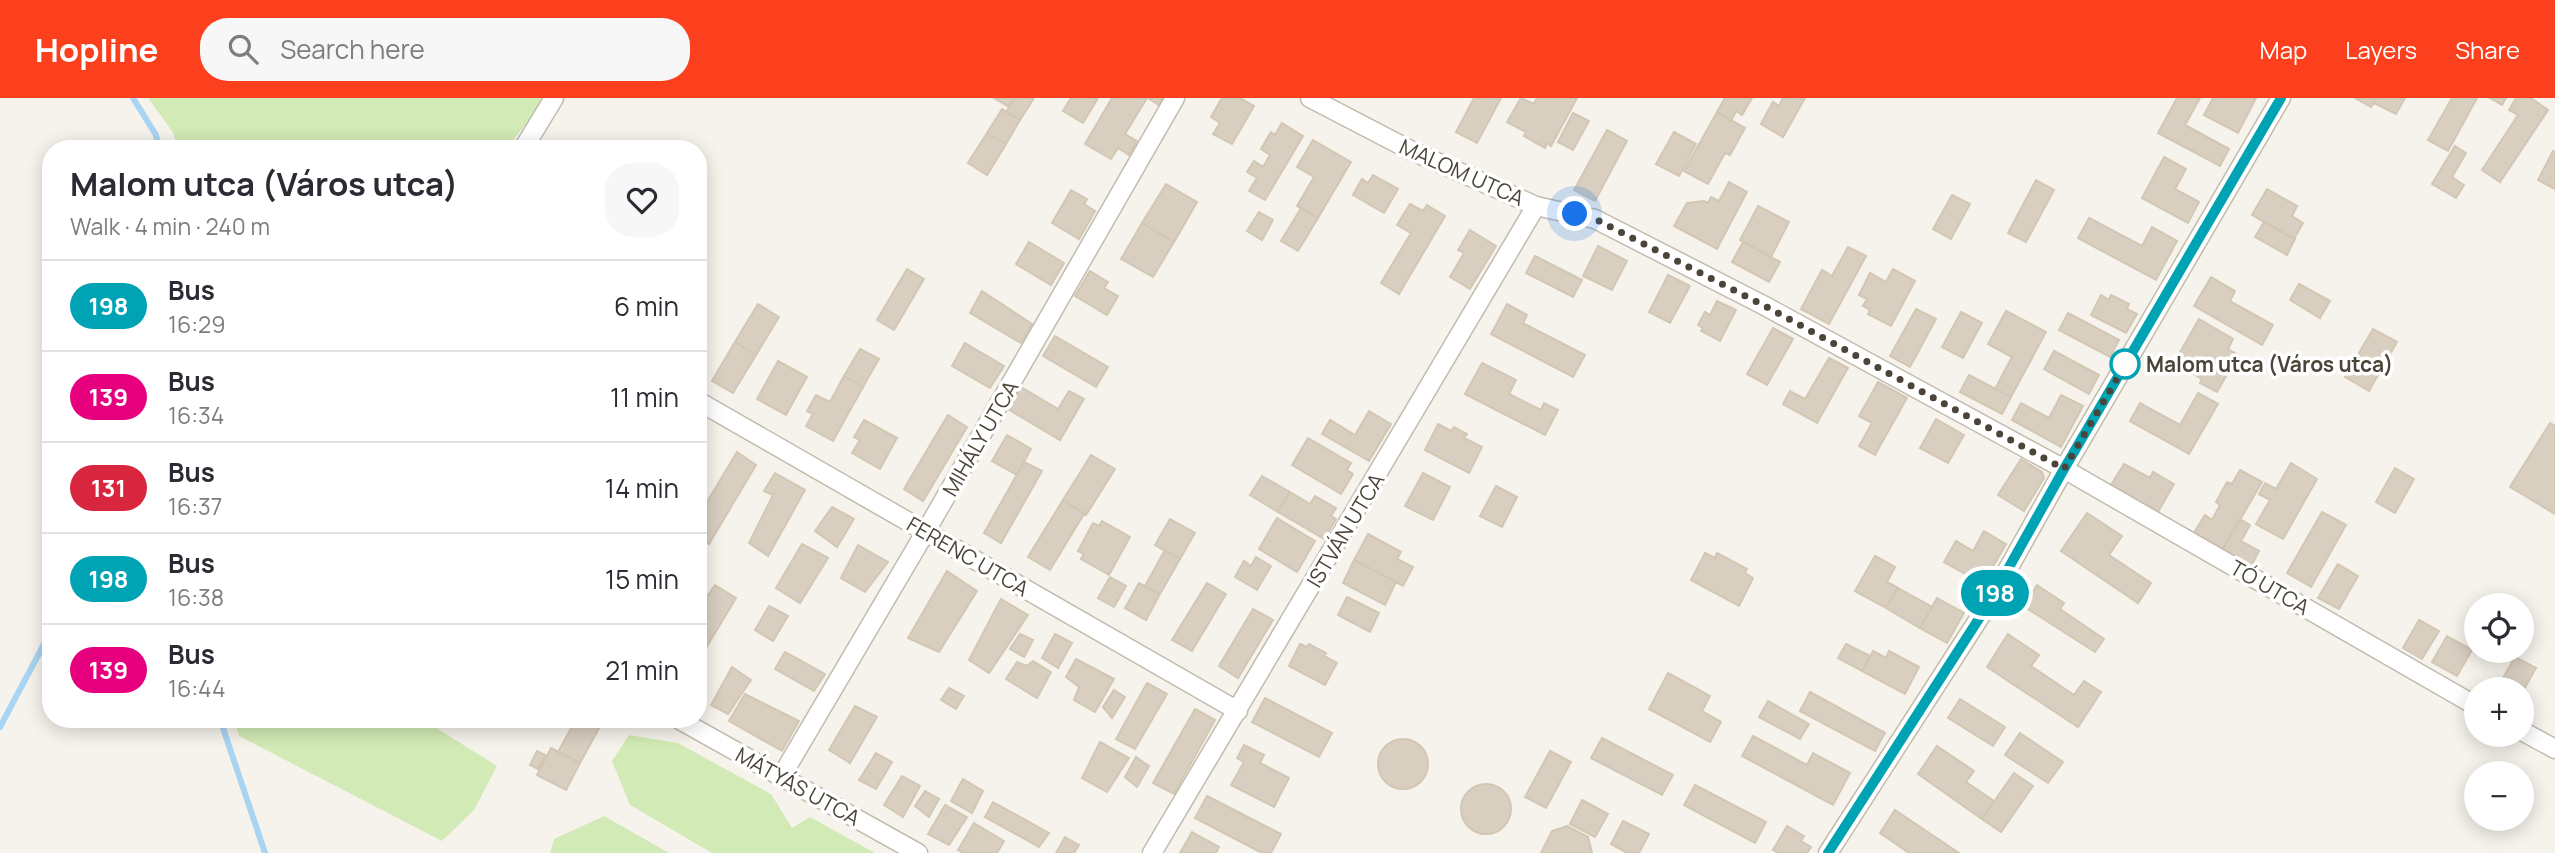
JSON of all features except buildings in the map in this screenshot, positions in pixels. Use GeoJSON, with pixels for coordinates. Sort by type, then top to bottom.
{"type":"FeatureCollection","features":[{"type":"Feature","properties":{"kind":"street"},"geometry":{"type":"LineString","coordinates":[[528,140],[554,98]]}},
{"type":"Feature","properties":{"kind":"street","name":"MIHÁLY UTCA"},"geometry":{"type":"LineString","coordinates":[[781,777],[1175,98]]}},
{"type":"Feature","properties":{"kind":"street","name":"MALOM UTCA"},"geometry":{"type":"LineString","coordinates":[[1310,98],[1412,151],[1536,206],[1595,219],[1765,306],[2064,469]]}},
{"type":"Feature","properties":{"kind":"street"},"geometry":{"type":"LineString","coordinates":[[1828,853],[1989,603],[2064,469],[2281,98]]}},
{"type":"Feature","properties":{"kind":"street","name":"ISTVÁN UTCA"},"geometry":{"type":"LineString","coordinates":[[1152,853],[1536,206]]}},
{"type":"Feature","properties":{"kind":"street","name":"FERENC UTCA"},"geometry":{"type":"LineString","coordinates":[[707,406],[1238,711]]}},
{"type":"Feature","properties":{"kind":"street","name":"TÓ UTCA"},"geometry":{"type":"LineString","coordinates":[[2064,469],[2464,699]]}},
{"type":"Feature","properties":{"kind":"street","name":"MÁTYÁS UTCA"},"geometry":{"type":"LineString","coordinates":[[694,728],[918,853]]}},
{"type":"Feature","properties":{"kind":"street"},"geometry":{"type":"LineString","coordinates":[[2534,737],[2555,749]]}},
{"type":"Feature","properties":{"kind":"green space"},"geometry":{"type":"Polygon","coordinates":[[[148,98],[544,98],[513,140],[176,140],[148,98]]]}},
{"type":"Feature","properties":{"kind":"green space"},"geometry":{"type":"Polygon","coordinates":[[[237,728],[436,728],[497,766],[474,810],[442,841],[239,736],[237,728]]]}},
{"type":"Feature","properties":{"kind":"green space"},"geometry":{"type":"Polygon","coordinates":[[[629,735],[678,743],[771,794],[792,828],[810,817],[875,853],[712,853],[630,805],[612,761],[629,735]]]}},
{"type":"Feature","properties":{"kind":"green space"},"geometry":{"type":"Polygon","coordinates":[[[604,816],[669,853],[550,853],[554,839],[604,816]]]}},
{"type":"Feature","properties":{"kind":"waterway"},"geometry":{"type":"LineString","coordinates":[[133,98],[157,140]]}},
{"type":"Feature","properties":{"kind":"waterway"},"geometry":{"type":"LineString","coordinates":[[0,727],[42,648]]}},
{"type":"Feature","properties":{"kind":"waterway"},"geometry":{"type":"LineString","coordinates":[[223,728],[265,853]]}},
{"type":"Feature","properties":{"kind":"bus line","name":"198"},"geometry":{"type":"LineString","coordinates":[[1828,853],[1989,603],[2064,469],[2281,98]]}},
{"type":"Feature","properties":{"kind":"place","name":"Malom utca (Város utca)"},"geometry":{"type":"Point","coordinates":[2125,364]}},
{"type":"Feature","properties":{"kind":"route"},"geometry":{"type":"LineString","coordinates":[[1575,214],[1595,219],[1765,306],[2064,469],[2132,353],[2125,364]]}}]}
